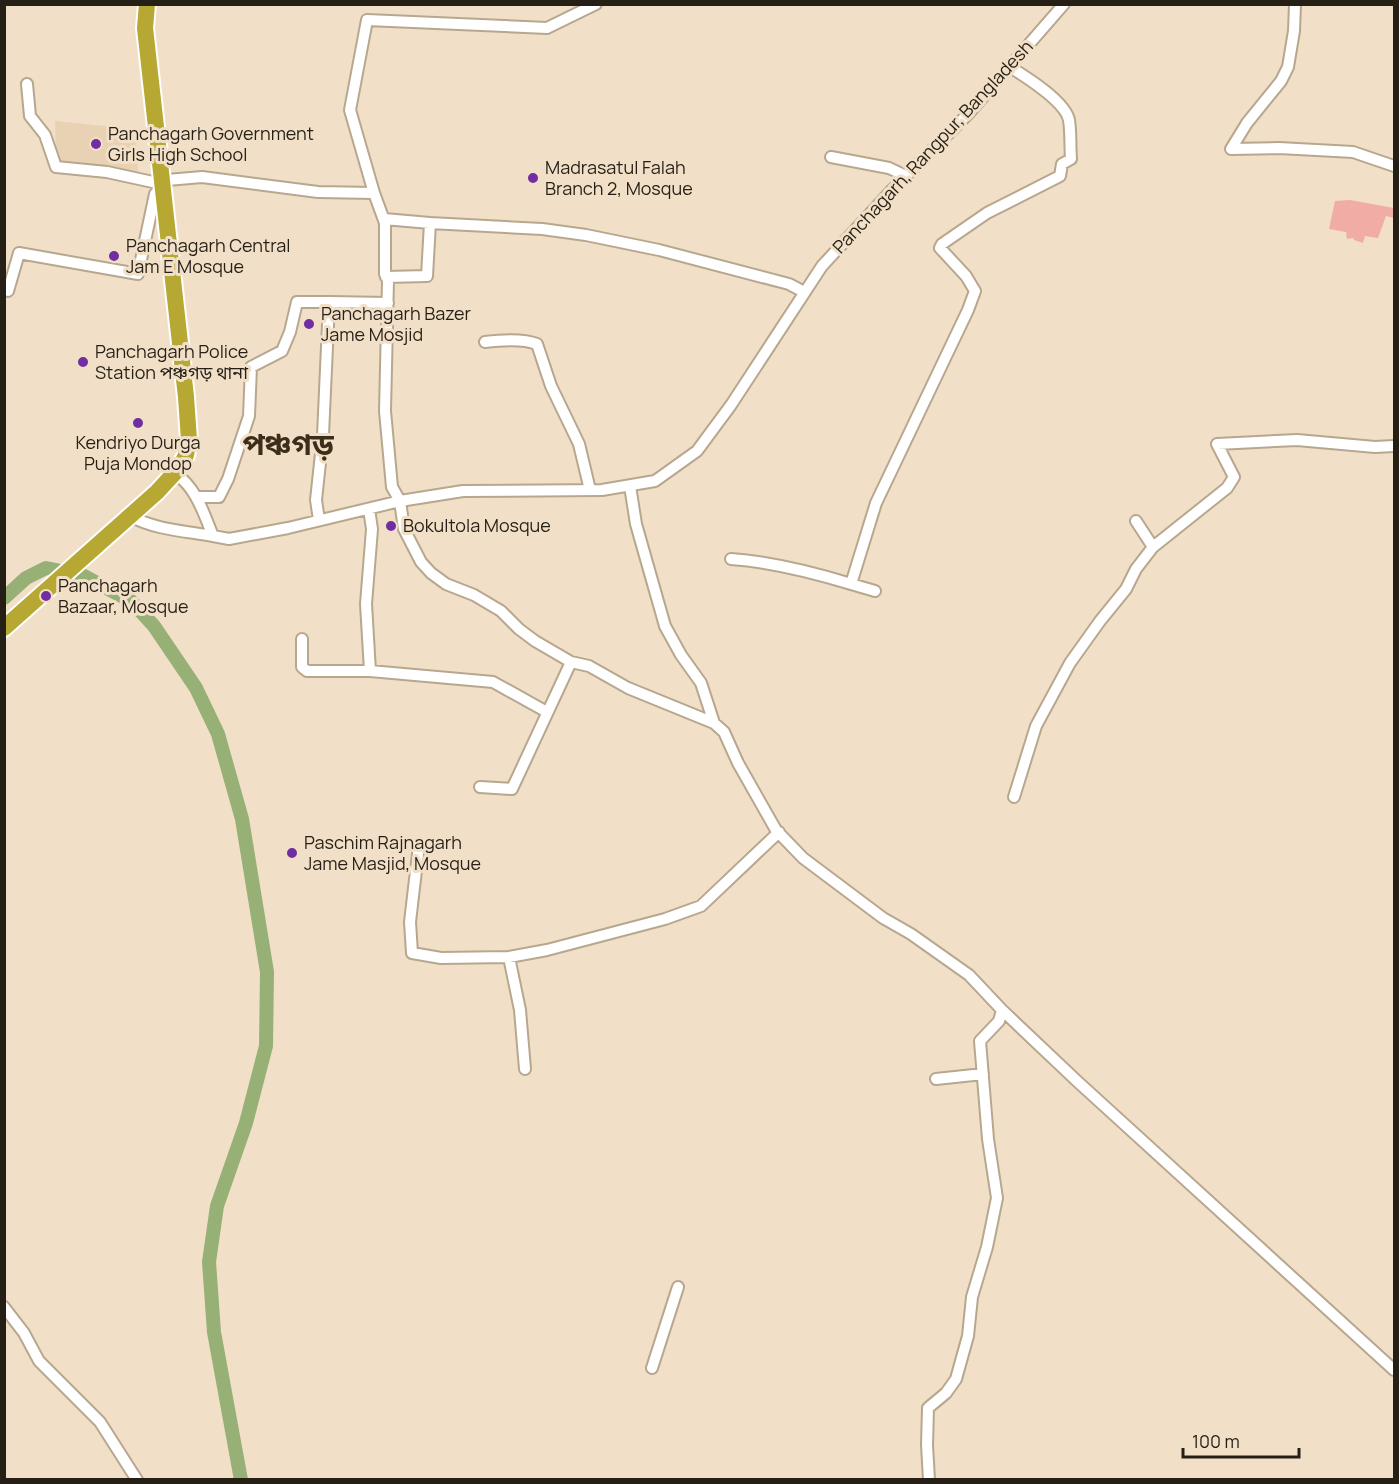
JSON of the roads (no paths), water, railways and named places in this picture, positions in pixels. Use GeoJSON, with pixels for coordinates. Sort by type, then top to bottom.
{"type":"FeatureCollection","features":[{"type":"Feature","properties":{"kind":"highway"},"geometry":{"type":"LineString","coordinates":[[4,628],[157,492],[184,462],[189,440],[186,397],[145,28],[147,4]]}},
{"type":"Feature","properties":{"kind":"street"},"geometry":{"type":"LineString","coordinates":[[596,4],[547,28],[367,20],[350,110],[374,193],[384,219],[385,274],[388,280],[385,411],[392,487],[400,501],[404,529],[421,562],[446,584],[474,595],[501,611],[527,635],[571,662],[589,666],[628,688],[714,723],[724,732],[738,763],[779,832],[803,858],[845,890],[969,975],[1002,1010],[1078,1082],[1395,1370]]}},
{"type":"Feature","properties":{"kind":"street","name":"Panchagarh, Rangpur, Bangladesh"},"geometry":{"type":"LineString","coordinates":[[130,516],[144,524],[164,529],[229,539],[400,501],[463,491],[590,490],[656,481],[697,451],[731,405],[822,266],[970,112],[1064,4]]}},
{"type":"Feature","properties":{"kind":"street"},"geometry":{"type":"LineString","coordinates":[[1295,4],[1294,31],[1288,67],[1281,81],[1247,123],[1231,149],[1280,148],[1353,152],[1395,166]]}},
{"type":"Feature","properties":{"kind":"street"},"geometry":{"type":"LineString","coordinates":[[851,584],[876,503],[969,310],[975,291],[966,276],[940,248],[942,244],[987,213],[1060,176],[1062,164],[1071,159],[1069,118],[1062,108],[1034,82],[1010,67]]}},
{"type":"Feature","properties":{"kind":"street"},"geometry":{"type":"LineString","coordinates":[[27,84],[30,116],[45,135],[56,166],[107,172],[162,184]]}},
{"type":"Feature","properties":{"kind":"street"},"geometry":{"type":"LineString","coordinates":[[831,157],[889,168],[906,176]]}},
{"type":"Feature","properties":{"kind":"street"},"geometry":{"type":"LineString","coordinates":[[4,290],[8,291],[19,253],[138,274],[155,194],[167,180],[202,177],[318,192],[374,193]]}},
{"type":"Feature","properties":{"kind":"street"},"geometry":{"type":"LineString","coordinates":[[384,219],[542,229],[586,236],[659,250],[789,284],[804,292]]}},
{"type":"Feature","properties":{"kind":"street"},"geometry":{"type":"LineString","coordinates":[[386,277],[427,276],[430,223]]}},
{"type":"Feature","properties":{"kind":"street"},"geometry":{"type":"LineString","coordinates":[[197,497],[219,497],[228,479],[249,416],[251,367],[282,351],[290,332],[297,302],[388,303]]}},
{"type":"Feature","properties":{"kind":"street"},"geometry":{"type":"LineString","coordinates":[[319,520],[316,500],[322,454],[329,302]]}},
{"type":"Feature","properties":{"kind":"street"},"geometry":{"type":"LineString","coordinates":[[485,342],[531,341],[537,344],[551,386],[579,444],[590,490]]}},
{"type":"Feature","properties":{"kind":"street"},"geometry":{"type":"LineString","coordinates":[[1014,797],[1036,726],[1070,663],[1126,589],[1136,569],[1153,546],[1227,488],[1234,477],[1217,444],[1297,440],[1375,447],[1395,446]]}},
{"type":"Feature","properties":{"kind":"street"},"geometry":{"type":"LineString","coordinates":[[175,473],[187,482],[197,497],[213,536]]}},
{"type":"Feature","properties":{"kind":"street"},"geometry":{"type":"LineString","coordinates":[[630,486],[636,524],[664,626],[701,683],[714,723]]}},
{"type":"Feature","properties":{"kind":"street"},"geometry":{"type":"LineString","coordinates":[[369,509],[372,529],[366,604],[370,671]]}},
{"type":"Feature","properties":{"kind":"street"},"geometry":{"type":"LineString","coordinates":[[1136,520],[1153,546]]}},
{"type":"Feature","properties":{"kind":"street"},"geometry":{"type":"LineString","coordinates":[[731,559],[759,561],[789,567],[875,591]]}},
{"type":"Feature","properties":{"kind":"street"},"geometry":{"type":"LineString","coordinates":[[302,639],[302,666],[307,671],[370,671],[493,682],[547,712]]}},
{"type":"Feature","properties":{"kind":"street"},"geometry":{"type":"LineString","coordinates":[[480,787],[512,789],[571,662]]}},
{"type":"Feature","properties":{"kind":"street"},"geometry":{"type":"LineString","coordinates":[[419,845],[410,922],[412,953],[441,958],[509,957],[547,950],[664,919],[701,906],[779,832]]}},
{"type":"Feature","properties":{"kind":"street"},"geometry":{"type":"LineString","coordinates":[[509,957],[516,984],[523,1032],[525,1069]]}},
{"type":"Feature","properties":{"kind":"street"},"geometry":{"type":"LineString","coordinates":[[929,1479],[928,1408],[946,1393],[956,1379],[969,1335],[972,1297],[987,1247],[997,1198],[988,1139],[980,1041],[999,1021],[1002,1010]]}},
{"type":"Feature","properties":{"kind":"street"},"geometry":{"type":"LineString","coordinates":[[936,1079],[983,1074]]}},
{"type":"Feature","properties":{"kind":"street"},"geometry":{"type":"LineString","coordinates":[[652,1368],[678,1287]]}},
{"type":"Feature","properties":{"kind":"street"},"geometry":{"type":"LineString","coordinates":[[4,1307],[24,1333],[39,1361],[100,1422],[137,1479]]}},
{"type":"Feature","properties":{"kind":"waterway"},"geometry":{"type":"LineString","coordinates":[[4,598],[26,578],[46,568],[82,575],[131,601],[154,626],[196,688],[218,734],[242,819],[267,972],[266,1046],[246,1123],[217,1206],[209,1262],[214,1332],[241,1480]]}},
{"type":"Feature","properties":{"kind":"place","name":"Panchagarh Government Girls High School"},"geometry":{"type":"Point","coordinates":[96,144]}},
{"type":"Feature","properties":{"kind":"place","name":"Madrasatul Falah Branch 2, Mosque"},"geometry":{"type":"Point","coordinates":[533,178]}},
{"type":"Feature","properties":{"kind":"place","name":"Panchagarh Central Jam E Mosque"},"geometry":{"type":"Point","coordinates":[114,256]}},
{"type":"Feature","properties":{"kind":"place","name":"Panchagarh Bazer Jame Mosjid"},"geometry":{"type":"Point","coordinates":[309,324]}},
{"type":"Feature","properties":{"kind":"place","name":"Panchagarh Police Station পঞ্চগড় থানা"},"geometry":{"type":"Point","coordinates":[83,362]}},
{"type":"Feature","properties":{"kind":"place","name":"Kendriyo Durga Puja Mondop"},"geometry":{"type":"Point","coordinates":[138,423]}},
{"type":"Feature","properties":{"kind":"place","name":"Bokultola Mosque"},"geometry":{"type":"Point","coordinates":[391,526]}},
{"type":"Feature","properties":{"kind":"place","name":"Panchagarh Bazaar, Mosque"},"geometry":{"type":"Point","coordinates":[46,596]}},
{"type":"Feature","properties":{"kind":"place","name":"Paschim Rajnagarh Jame Masjid, Mosque"},"geometry":{"type":"Point","coordinates":[292,853]}},
{"type":"Feature","properties":{"kind":"district","name":"পঞ্চগড়"},"geometry":{"type":"Point","coordinates":[288,445]}}]}
